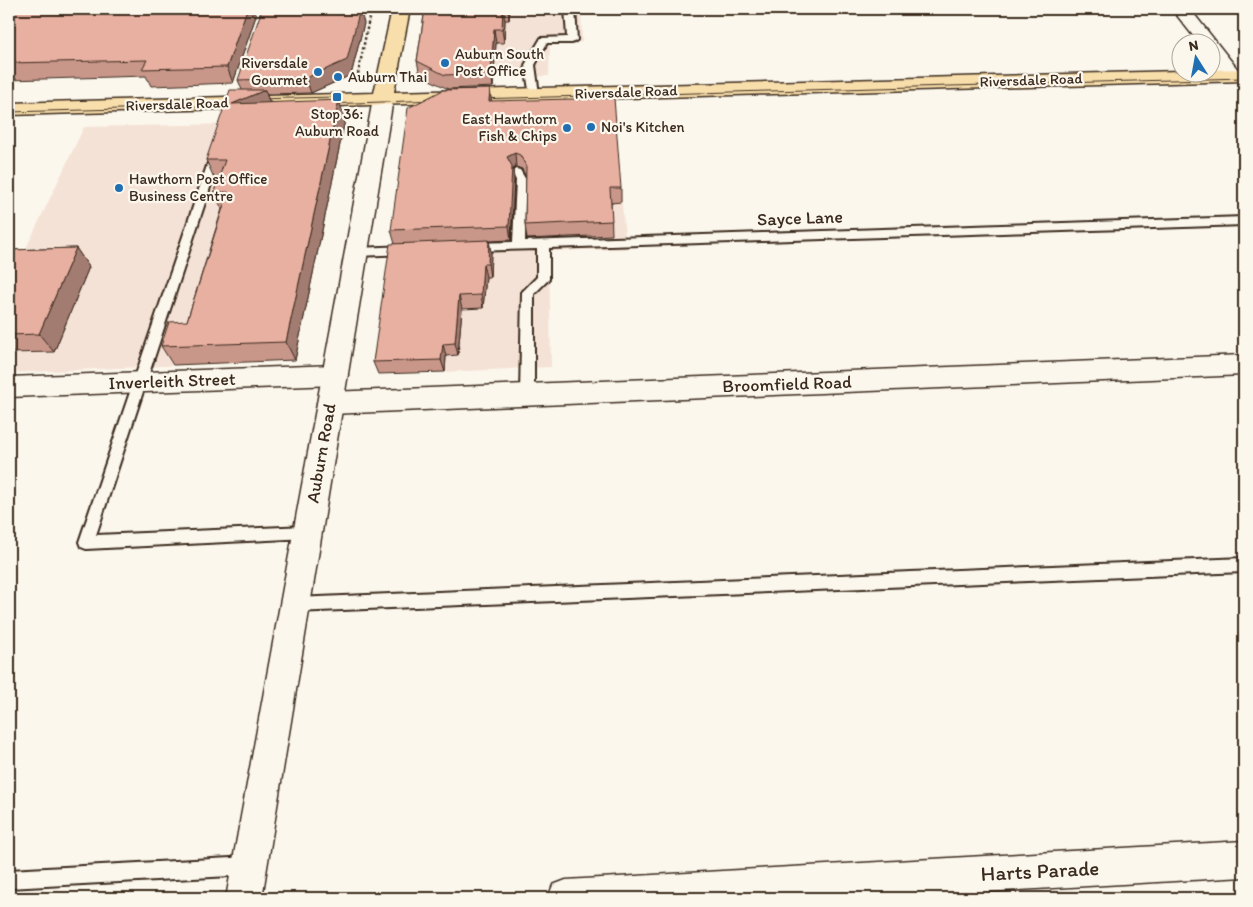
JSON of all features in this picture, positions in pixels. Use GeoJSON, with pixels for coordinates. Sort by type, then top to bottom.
{"type":"FeatureCollection","features":[{"type":"Feature","properties":{"kind":"main road","name":"Auburn Road"},"geometry":{"type":"LineString","coordinates":[[383,98],[400,9]]}},
{"type":"Feature","properties":{"kind":"main road","name":"Riversdale Road"},"geometry":{"type":"LineString","coordinates":[[9,109],[1238,75]]}},
{"type":"Feature","properties":{"kind":"street"},"geometry":{"type":"LineString","coordinates":[[1181,9],[1199,32]]}},
{"type":"Feature","properties":{"kind":"street"},"geometry":{"type":"LineString","coordinates":[[1220,57],[1238,75]]}},
{"type":"Feature","properties":{"kind":"street","name":"Auburn Road"},"geometry":{"type":"LineString","coordinates":[[244,898],[383,98]]}},
{"type":"Feature","properties":{"kind":"street","name":"Broomfield Road"},"geometry":{"type":"LineString","coordinates":[[333,389],[527,395],[1244,365]]}},
{"type":"Feature","properties":{"kind":"street","name":"Inverleith Street"},"geometry":{"type":"LineString","coordinates":[[9,387],[140,382],[333,389]]}},
{"type":"Feature","properties":{"kind":"street","name":"Harts Parade"},"geometry":{"type":"LineString","coordinates":[[566,898],[1244,859]]}},
{"type":"Feature","properties":{"kind":"lane"},"geometry":{"type":"LineString","coordinates":[[534,94],[530,65],[544,40],[572,40],[570,9]]}},
{"type":"Feature","properties":{"kind":"lane"},"geometry":{"type":"LineString","coordinates":[[221,140],[86,542],[308,532]]}},
{"type":"Feature","properties":{"kind":"lane"},"geometry":{"type":"LineString","coordinates":[[516,172],[521,180],[519,245]]}},
{"type":"Feature","properties":{"kind":"lane","name":"Sayce Lane"},"geometry":{"type":"LineString","coordinates":[[460,248],[1244,221]]}},
{"type":"Feature","properties":{"kind":"lane"},"geometry":{"type":"LineString","coordinates":[[527,395],[528,292],[543,278],[543,244]]}},
{"type":"Feature","properties":{"kind":"lane"},"geometry":{"type":"LineString","coordinates":[[356,252],[420,249]]}},
{"type":"Feature","properties":{"kind":"lane"},"geometry":{"type":"LineString","coordinates":[[295,605],[1244,564]]}},
{"type":"Feature","properties":{"kind":"lane"},"geometry":{"type":"LineString","coordinates":[[9,879],[250,866]]}},
{"type":"Feature","properties":{"kind":"path"},"geometry":{"type":"LineString","coordinates":[[356,82],[371,9]]}},
{"type":"Feature","properties":{"kind":"shaded area"},"geometry":{"type":"Polygon","coordinates":[[[428,9],[581,9],[582,42],[550,43],[549,76],[423,79],[418,76],[428,9]]]}},
{"type":"Feature","properties":{"kind":"shaded area"},"geometry":{"type":"Polygon","coordinates":[[[614,113],[626,249],[549,251],[551,367],[445,372],[412,122],[614,113]]]}},
{"type":"Feature","properties":{"kind":"shaded area"},"geometry":{"type":"Polygon","coordinates":[[[232,124],[333,178],[295,360],[9,373],[9,284],[84,127],[232,124]]]}},
{"type":"Feature","properties":{"kind":"building"},"geometry":{"type":"Polygon","coordinates":[[[9,9],[247,9],[227,67],[142,69],[147,60],[9,63],[9,9]]]}},
{"type":"Feature","properties":{"kind":"building"},"geometry":{"type":"Polygon","coordinates":[[[262,9],[360,9],[347,60],[306,78],[238,80],[262,9]]]}},
{"type":"Feature","properties":{"kind":"building"},"geometry":{"type":"Polygon","coordinates":[[[425,9],[503,9],[502,29],[494,29],[491,73],[445,75],[417,61],[425,9]]]}},
{"type":"Feature","properties":{"kind":"building"},"geometry":{"type":"Polygon","coordinates":[[[490,89],[489,101],[614,98],[621,188],[610,188],[612,221],[525,225],[526,166],[520,155],[515,153],[507,157],[512,166],[509,226],[391,230],[408,108],[443,90],[490,89]]]}},
{"type":"Feature","properties":{"kind":"building"},"geometry":{"type":"Polygon","coordinates":[[[230,90],[265,90],[232,104],[339,100],[286,342],[161,346],[169,322],[187,321],[228,192],[214,192],[225,160],[206,160],[230,90]]]}},
{"type":"Feature","properties":{"kind":"building"},"geometry":{"type":"Polygon","coordinates":[[[489,240],[488,264],[483,264],[481,295],[459,296],[455,343],[443,344],[441,360],[373,362],[390,244],[489,240]]]}},
{"type":"Feature","properties":{"kind":"building"},"geometry":{"type":"Polygon","coordinates":[[[76,248],[39,334],[9,335],[9,250],[76,248]]]}},
{"type":"Feature","properties":{"kind":"tram line"},"geometry":{"type":"LineString","coordinates":[[477,99],[1244,78]]}},
{"type":"Feature","properties":{"kind":"tram line"},"geometry":{"type":"LineString","coordinates":[[254,99],[336,97]]}},
{"type":"Feature","properties":{"kind":"tram line"},"geometry":{"type":"LineString","coordinates":[[327,104],[437,100]]}},
{"type":"Feature","properties":{"kind":"tram line"},"geometry":{"type":"LineString","coordinates":[[9,112],[237,106]]}},
{"type":"Feature","properties":{"kind":"place","name":"Auburn South Post Office"},"geometry":{"type":"Point","coordinates":[445,63]}},
{"type":"Feature","properties":{"kind":"place","name":"Riversdale Gourmet"},"geometry":{"type":"Point","coordinates":[318,72]}},
{"type":"Feature","properties":{"kind":"place","name":"Auburn Thai"},"geometry":{"type":"Point","coordinates":[338,77]}},
{"type":"Feature","properties":{"kind":"place","name":"Stop 36: Auburn Road"},"geometry":{"type":"Point","coordinates":[337,97]}},
{"type":"Feature","properties":{"kind":"place","name":"Noi's Kitchen"},"geometry":{"type":"Point","coordinates":[591,127]}},
{"type":"Feature","properties":{"kind":"place","name":"East Hawthorn Fish & Chips"},"geometry":{"type":"Point","coordinates":[567,128]}},
{"type":"Feature","properties":{"kind":"place","name":"Hawthorn Post Office Business Centre"},"geometry":{"type":"Point","coordinates":[119,188]}}]}
